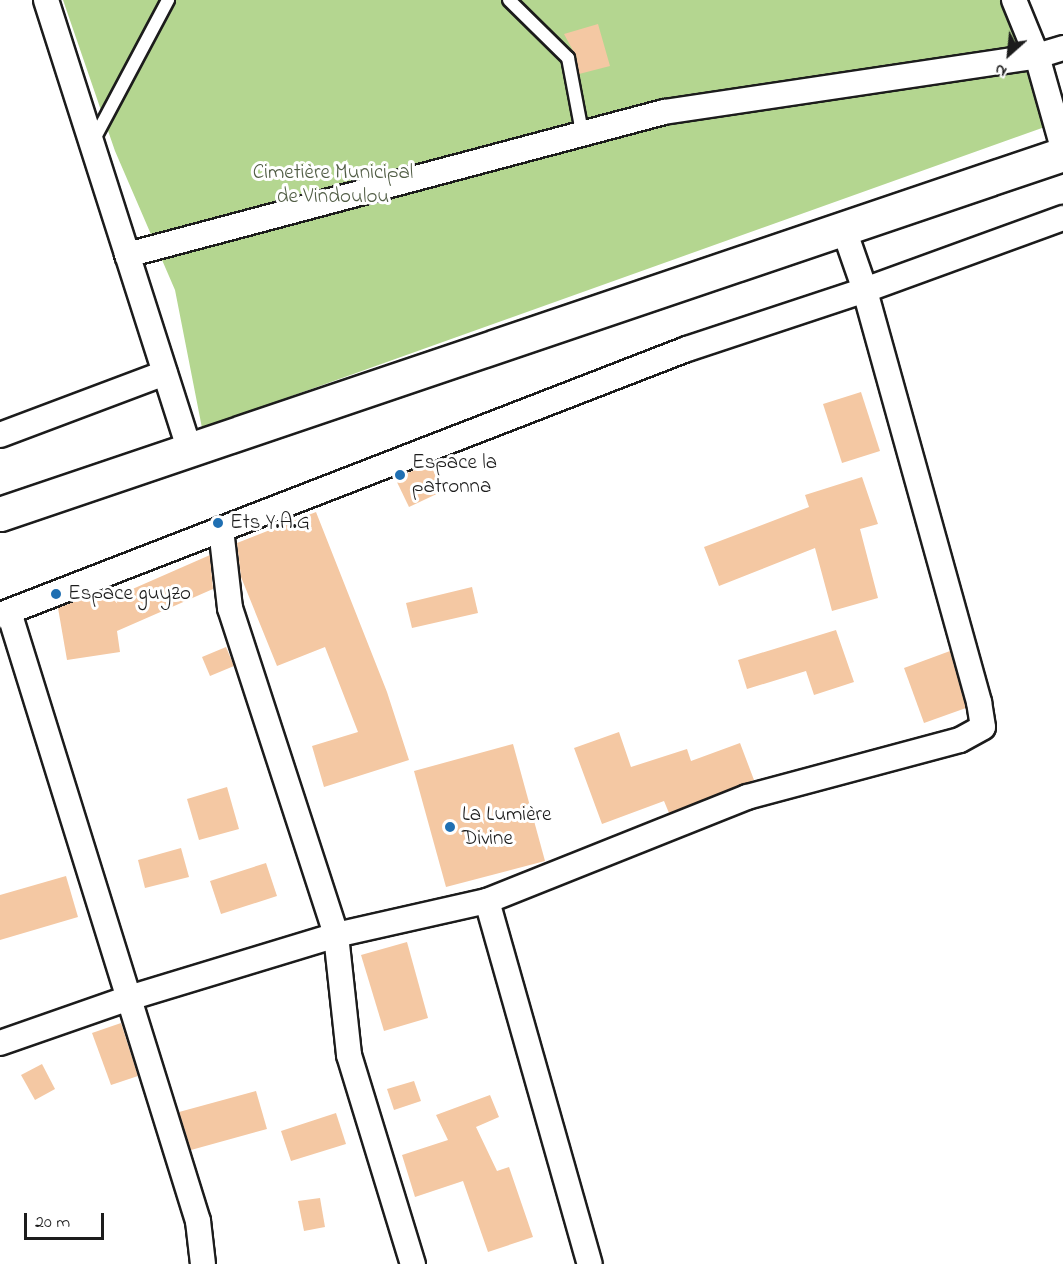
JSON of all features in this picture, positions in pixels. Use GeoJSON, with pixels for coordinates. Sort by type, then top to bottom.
{"type":"FeatureCollection","features":[{"type":"Feature","properties":{"kind":"highway"},"geometry":{"type":"LineString","coordinates":[[0,514],[541,334],[843,227],[1063,154]]}},
{"type":"Feature","properties":{"kind":"street"},"geometry":{"type":"LineString","coordinates":[[46,0],[190,450]]}},
{"type":"Feature","properties":{"kind":"street"},"geometry":{"type":"LineString","coordinates":[[1014,0],[1037,56],[1063,148]]}},
{"type":"Feature","properties":{"kind":"street"},"geometry":{"type":"LineString","coordinates":[[127,255],[664,112],[1037,56],[1063,48]]}},
{"type":"Feature","properties":{"kind":"street"},"geometry":{"type":"LineString","coordinates":[[203,1264],[198,1221],[5,613],[687,349],[865,290],[1063,218]]}},
{"type":"Feature","properties":{"kind":"street"},"geometry":{"type":"LineString","coordinates":[[0,1043],[129,998],[336,935],[487,901],[747,797],[960,741],[983,727],[979,702],[865,290],[843,227]]}},
{"type":"Feature","properties":{"kind":"street"},"geometry":{"type":"LineString","coordinates":[[0,435],[165,374]]}},
{"type":"Feature","properties":{"kind":"street"},"geometry":{"type":"LineString","coordinates":[[221,529],[230,608],[336,935],[349,1055],[413,1264]]}},
{"type":"Feature","properties":{"kind":"street"},"geometry":{"type":"LineString","coordinates":[[487,901],[590,1264]]}},
{"type":"Feature","properties":{"kind":"lane"},"geometry":{"type":"LineString","coordinates":[[92,144],[168,0]]}},
{"type":"Feature","properties":{"kind":"lane"},"geometry":{"type":"LineString","coordinates":[[509,0],[568,58],[582,132]]}},
{"type":"Feature","properties":{"kind":"green space","name":"Cimetière Municipal de Vindoulou"},"geometry":{"type":"Polygon","coordinates":[[[63,0],[1012,0],[1056,123],[202,428],[175,290],[115,151],[63,0]]]}},
{"type":"Feature","properties":{"kind":"building"},"geometry":{"type":"Polygon","coordinates":[[[598,24],[610,66],[579,74],[576,56],[564,34],[598,24]]]}},
{"type":"Feature","properties":{"kind":"building"},"geometry":{"type":"Polygon","coordinates":[[[861,392],[880,451],[842,463],[823,404],[861,392]]]}},
{"type":"Feature","properties":{"kind":"building"},"geometry":{"type":"Polygon","coordinates":[[[430,464],[443,491],[409,507],[395,478],[430,464]]]}},
{"type":"Feature","properties":{"kind":"building"},"geometry":{"type":"Polygon","coordinates":[[[862,477],[878,524],[860,529],[878,598],[832,611],[815,548],[719,586],[704,547],[809,507],[805,495],[862,477]]]}},
{"type":"Feature","properties":{"kind":"building"},"geometry":{"type":"Polygon","coordinates":[[[316,512],[387,692],[409,760],[324,787],[312,746],[358,732],[325,647],[277,666],[241,577],[237,543],[316,512]]]}},
{"type":"Feature","properties":{"kind":"building"},"geometry":{"type":"Polygon","coordinates":[[[210,555],[213,589],[117,631],[120,652],[67,660],[58,608],[110,588],[112,598],[210,555]]]}},
{"type":"Feature","properties":{"kind":"building"},"geometry":{"type":"Polygon","coordinates":[[[472,587],[478,613],[412,628],[406,603],[472,587]]]}},
{"type":"Feature","properties":{"kind":"building"},"geometry":{"type":"Polygon","coordinates":[[[836,630],[854,682],[814,695],[806,671],[747,689],[738,660],[836,630]]]}},
{"type":"Feature","properties":{"kind":"building"},"geometry":{"type":"Polygon","coordinates":[[[226,647],[234,666],[210,676],[202,657],[226,647]]]}},
{"type":"Feature","properties":{"kind":"building"},"geometry":{"type":"Polygon","coordinates":[[[950,651],[966,708],[924,723],[904,668],[950,651]]]}},
{"type":"Feature","properties":{"kind":"building"},"geometry":{"type":"Polygon","coordinates":[[[619,732],[631,767],[687,749],[691,761],[740,743],[754,780],[669,813],[664,801],[602,824],[574,748],[619,732]]]}},
{"type":"Feature","properties":{"kind":"building"},"geometry":{"type":"Polygon","coordinates":[[[513,744],[545,861],[446,887],[414,771],[513,744]]]}},
{"type":"Feature","properties":{"kind":"building"},"geometry":{"type":"Polygon","coordinates":[[[227,787],[239,829],[199,840],[187,799],[227,787]]]}},
{"type":"Feature","properties":{"kind":"building"},"geometry":{"type":"Polygon","coordinates":[[[181,848],[189,877],[145,888],[138,860],[181,848]]]}},
{"type":"Feature","properties":{"kind":"building"},"geometry":{"type":"Polygon","coordinates":[[[266,863],[277,896],[221,914],[210,881],[266,863]]]}},
{"type":"Feature","properties":{"kind":"building"},"geometry":{"type":"Polygon","coordinates":[[[66,876],[78,917],[0,940],[0,895],[66,876]]]}},
{"type":"Feature","properties":{"kind":"building"},"geometry":{"type":"Polygon","coordinates":[[[407,942],[428,1018],[384,1031],[361,955],[407,942]]]}},
{"type":"Feature","properties":{"kind":"building"},"geometry":{"type":"Polygon","coordinates":[[[121,1023],[138,1076],[111,1085],[92,1033],[121,1023]]]}},
{"type":"Feature","properties":{"kind":"building"},"geometry":{"type":"Polygon","coordinates":[[[42,1064],[55,1089],[35,1100],[21,1075],[42,1064]]]}},
{"type":"Feature","properties":{"kind":"building"},"geometry":{"type":"Polygon","coordinates":[[[414,1081],[421,1101],[394,1110],[387,1089],[414,1081]]]}},
{"type":"Feature","properties":{"kind":"building"},"geometry":{"type":"Polygon","coordinates":[[[256,1091],[267,1129],[191,1150],[179,1112],[256,1091]]]}},
{"type":"Feature","properties":{"kind":"building"},"geometry":{"type":"Polygon","coordinates":[[[490,1095],[499,1117],[476,1127],[497,1171],[509,1167],[533,1237],[488,1252],[463,1181],[415,1197],[402,1155],[448,1140],[436,1115],[490,1095]]]}},
{"type":"Feature","properties":{"kind":"building"},"geometry":{"type":"Polygon","coordinates":[[[336,1113],[346,1144],[291,1161],[281,1131],[336,1113]]]}},
{"type":"Feature","properties":{"kind":"building"},"geometry":{"type":"Polygon","coordinates":[[[320,1198],[325,1227],[304,1231],[298,1201],[320,1198]]]}},
{"type":"Feature","properties":{"kind":"place","name":"Espace la patronna"},"geometry":{"type":"Point","coordinates":[400,475]}},
{"type":"Feature","properties":{"kind":"place","name":"Ets Y.A.G"},"geometry":{"type":"Point","coordinates":[218,523]}},
{"type":"Feature","properties":{"kind":"place","name":"Espace guyzo"},"geometry":{"type":"Point","coordinates":[56,594]}},
{"type":"Feature","properties":{"kind":"place","name":"La Lumière Divine"},"geometry":{"type":"Point","coordinates":[450,827]}}]}
